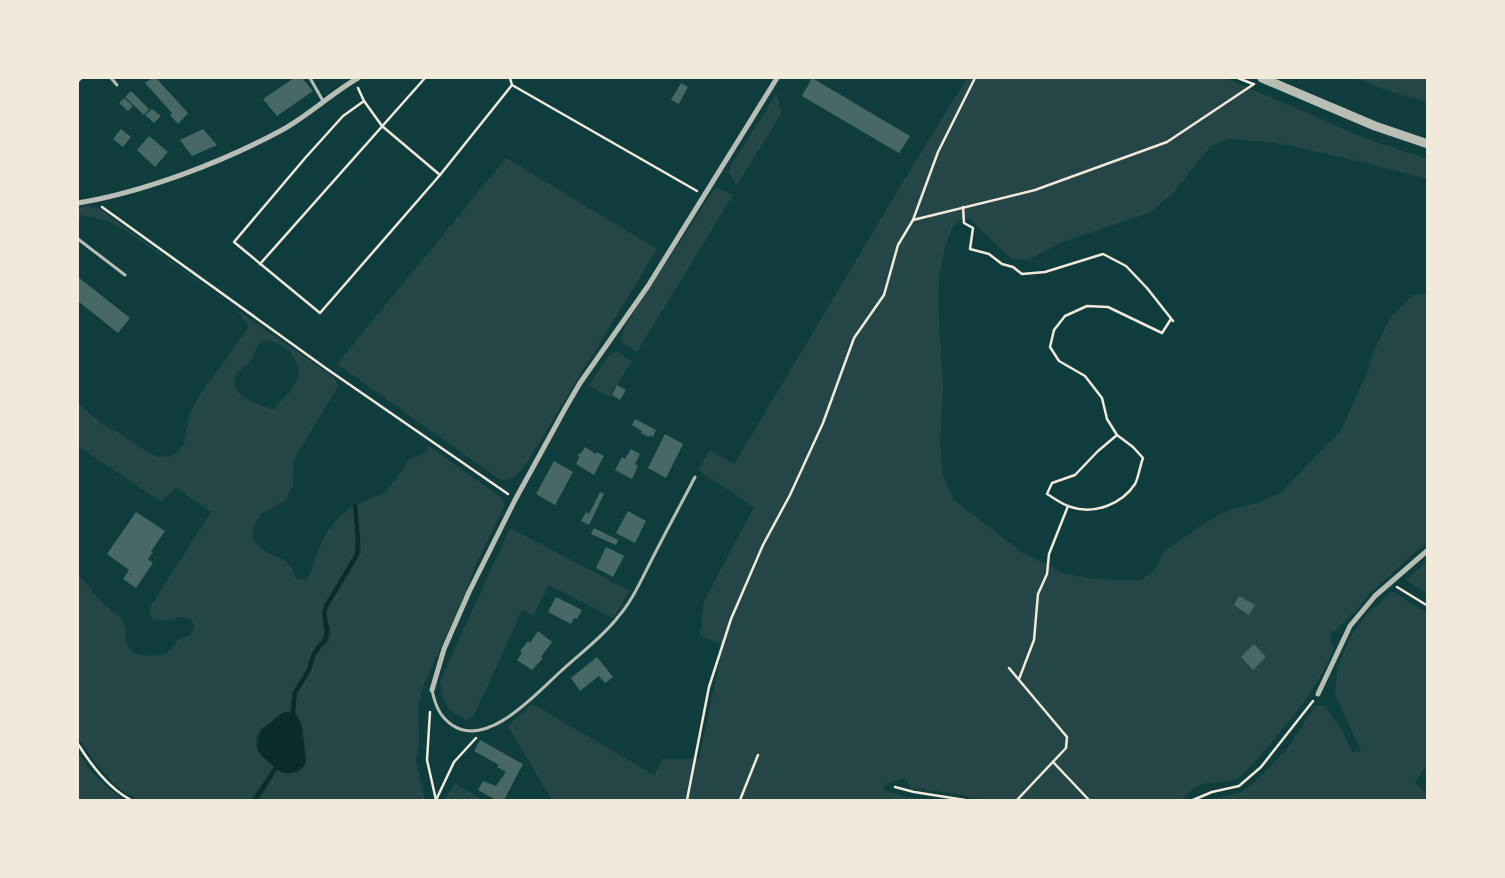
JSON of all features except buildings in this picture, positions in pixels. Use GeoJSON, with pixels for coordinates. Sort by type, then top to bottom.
{"type":"FeatureCollection","features":[{"type":"Feature","properties":{"kind":"street"},"geometry":{"type":"LineString","coordinates":[[78,203],[153,184],[225,158],[284,129],[356,78]]}},
{"type":"Feature","properties":{"kind":"street"},"geometry":{"type":"LineString","coordinates":[[432,690],[444,649],[459,616],[515,500],[580,382],[648,286],[777,78]]}},
{"type":"Feature","properties":{"kind":"street"},"geometry":{"type":"LineString","coordinates":[[1262,78],[1374,126],[1428,144]]}},
{"type":"Feature","properties":{"kind":"street"},"geometry":{"type":"LineString","coordinates":[[1318,694],[1350,626],[1375,596],[1428,550]]}},
{"type":"Feature","properties":{"kind":"lane"},"geometry":{"type":"LineString","coordinates":[[111,78],[117,86]]}},
{"type":"Feature","properties":{"kind":"lane"},"geometry":{"type":"LineString","coordinates":[[310,78],[323,101]]}},
{"type":"Feature","properties":{"kind":"lane"},"geometry":{"type":"LineString","coordinates":[[78,239],[125,275]]}},
{"type":"Feature","properties":{"kind":"lane"},"geometry":{"type":"LineString","coordinates":[[432,690],[435,704],[449,723],[457,728],[468,732],[486,728],[507,718],[618,618],[633,596],[695,477]]}},
{"type":"Feature","properties":{"kind":"path"},"geometry":{"type":"LineString","coordinates":[[356,78],[364,101],[382,126],[440,175]]}},
{"type":"Feature","properties":{"kind":"path"},"geometry":{"type":"LineString","coordinates":[[260,264],[426,78]]}},
{"type":"Feature","properties":{"kind":"path"},"geometry":{"type":"LineString","coordinates":[[510,78],[512,85],[704,194]]}},
{"type":"Feature","properties":{"kind":"path"},"geometry":{"type":"LineString","coordinates":[[687,800],[709,687],[731,619],[763,545],[790,495],[823,423],[854,338],[884,295],[898,246],[913,220],[938,152],[975,78]]}},
{"type":"Feature","properties":{"kind":"path"},"geometry":{"type":"LineString","coordinates":[[913,220],[1035,190],[1167,142],[1254,84]]}},
{"type":"Feature","properties":{"kind":"path"},"geometry":{"type":"LineString","coordinates":[[364,101],[343,116],[234,242],[320,313],[440,175],[512,85]]}},
{"type":"Feature","properties":{"kind":"path"},"geometry":{"type":"LineString","coordinates":[[92,201],[327,369],[515,500]]}},
{"type":"Feature","properties":{"kind":"path"},"geometry":{"type":"LineString","coordinates":[[963,207],[964,223],[973,228],[970,249],[989,254],[1002,264],[1013,267],[1022,274],[1045,272],[1103,254],[1126,266],[1147,288],[1172,320],[1162,333],[1108,308],[1087,306],[1066,316],[1054,330],[1050,347],[1059,361],[1085,376],[1102,398],[1107,418],[1117,435],[1133,447],[1143,458],[1137,482],[1122,500],[1096,510],[1068,506],[1047,494],[1052,483],[1075,475],[1098,451],[1117,435]]}},
{"type":"Feature","properties":{"kind":"path"},"geometry":{"type":"LineString","coordinates":[[1019,679],[1034,640],[1038,594],[1047,574],[1049,554],[1068,506]]}},
{"type":"Feature","properties":{"kind":"path"},"geometry":{"type":"LineString","coordinates":[[1390,582],[1428,606]]}},
{"type":"Feature","properties":{"kind":"path"},"geometry":{"type":"LineString","coordinates":[[1009,668],[1067,737],[1066,748],[1017,800]]}},
{"type":"Feature","properties":{"kind":"path"},"geometry":{"type":"LineString","coordinates":[[432,690],[427,760],[436,800]]}},
{"type":"Feature","properties":{"kind":"path"},"geometry":{"type":"LineString","coordinates":[[1193,800],[1212,792],[1239,786],[1261,766],[1318,694]]}},
{"type":"Feature","properties":{"kind":"path"},"geometry":{"type":"LineString","coordinates":[[436,800],[454,762],[469,743],[486,728]]}},
{"type":"Feature","properties":{"kind":"path"},"geometry":{"type":"LineString","coordinates":[[78,744],[98,772],[111,786],[131,800]]}},
{"type":"Feature","properties":{"kind":"path"},"geometry":{"type":"LineString","coordinates":[[740,800],[758,755]]}},
{"type":"Feature","properties":{"kind":"path"},"geometry":{"type":"LineString","coordinates":[[1053,762],[1089,800]]}},
{"type":"Feature","properties":{"kind":"path"},"geometry":{"type":"LineString","coordinates":[[895,787],[965,800]]}},
{"type":"Feature","properties":{"kind":"shaded area"},"geometry":{"type":"Polygon","coordinates":[[[967,78],[1226,78],[1367,139],[1427,159],[1427,179],[1277,143],[1229,139],[1211,146],[1173,193],[1151,212],[1058,244],[1028,260],[1011,259],[970,219],[957,221],[951,230],[945,247],[939,276],[938,304],[943,388],[940,444],[943,476],[954,500],[1022,552],[1063,573],[1087,578],[1141,580],[1155,570],[1164,551],[1214,517],[1232,509],[1261,502],[1283,491],[1342,429],[1366,375],[1376,346],[1391,317],[1413,295],[1427,294],[1427,542],[1368,595],[1359,608],[1329,636],[1334,648],[1318,681],[1296,713],[1246,772],[1236,780],[1202,784],[1191,790],[1183,800],[983,800],[957,794],[911,788],[905,778],[886,784],[882,789],[907,797],[942,800],[552,800],[508,726],[531,705],[538,707],[654,775],[663,759],[699,759],[723,646],[700,635],[704,601],[754,507],[698,470],[710,450],[734,464],[967,78]]]}},
{"type":"Feature","properties":{"kind":"shaded area"},"geometry":{"type":"Polygon","coordinates":[[[1355,78],[1427,78],[1427,102],[1386,90],[1355,78]]]}},
{"type":"Feature","properties":{"kind":"shaded area"},"geometry":{"type":"Polygon","coordinates":[[[777,93],[781,114],[737,185],[729,173],[731,165],[777,93]]]}},
{"type":"Feature","properties":{"kind":"shaded area"},"geometry":{"type":"Polygon","coordinates":[[[506,158],[657,249],[526,464],[514,476],[504,480],[499,479],[337,364],[506,158]]]}},
{"type":"Feature","properties":{"kind":"shaded area"},"geometry":{"type":"Polygon","coordinates":[[[719,188],[733,195],[637,352],[623,343],[621,338],[625,326],[711,194],[715,189],[719,188]]]}},
{"type":"Feature","properties":{"kind":"shaded area"},"geometry":{"type":"Polygon","coordinates":[[[87,206],[99,208],[237,310],[134,236],[108,221],[81,215],[78,220],[78,208],[87,206]]]}},
{"type":"Feature","properties":{"kind":"shaded area"},"geometry":{"type":"Polygon","coordinates":[[[237,310],[331,375],[338,387],[294,459],[293,486],[286,500],[261,514],[254,525],[253,540],[268,553],[289,564],[295,578],[306,580],[328,531],[353,506],[356,551],[325,604],[322,614],[324,635],[314,649],[306,670],[292,693],[290,712],[280,715],[263,727],[259,733],[256,744],[258,749],[274,766],[251,800],[137,800],[117,787],[94,761],[78,737],[78,575],[103,604],[122,619],[125,625],[126,641],[129,649],[144,655],[166,654],[178,640],[190,635],[194,630],[194,624],[191,620],[181,617],[166,621],[153,619],[150,614],[150,607],[211,512],[176,488],[161,502],[78,446],[78,403],[101,423],[148,452],[158,457],[171,456],[177,453],[184,443],[190,412],[199,396],[249,327],[237,310]],[[266,340],[258,345],[251,360],[236,375],[234,384],[241,395],[247,399],[273,410],[294,386],[298,378],[297,363],[293,356],[288,350],[266,340]]]}},
{"type":"Feature","properties":{"kind":"shaded area"},"geometry":{"type":"Polygon","coordinates":[[[616,351],[632,361],[609,397],[589,385],[607,357],[616,351]]]}},
{"type":"Feature","properties":{"kind":"shaded area"},"geometry":{"type":"Polygon","coordinates":[[[428,445],[502,498],[504,504],[474,568],[469,585],[424,684],[420,698],[418,709],[419,740],[416,760],[425,800],[259,800],[277,770],[291,773],[303,767],[306,762],[303,730],[295,710],[297,693],[311,670],[316,654],[328,642],[331,633],[326,613],[330,604],[361,553],[357,504],[386,492],[410,459],[423,454],[428,450],[428,445]]]}},
{"type":"Feature","properties":{"kind":"shaded area"},"geometry":{"type":"Polygon","coordinates":[[[510,528],[630,591],[613,618],[549,585],[533,616],[522,610],[474,716],[466,720],[454,713],[444,701],[440,681],[510,528]]]}},
{"type":"Feature","properties":{"kind":"shaded area"},"geometry":{"type":"Polygon","coordinates":[[[1427,561],[1427,594],[1406,580],[1427,561]]]}},
{"type":"Feature","properties":{"kind":"shaded area"},"geometry":{"type":"Polygon","coordinates":[[[1392,591],[1427,613],[1427,765],[1415,782],[1427,794],[1427,800],[1208,800],[1242,792],[1261,776],[1287,749],[1315,706],[1325,706],[1341,728],[1352,752],[1361,751],[1335,694],[1337,670],[1350,637],[1368,613],[1392,591]]]}},
{"type":"Feature","properties":{"kind":"shaded area"},"geometry":{"type":"Polygon","coordinates":[[[286,712],[297,716],[303,732],[306,760],[300,770],[293,773],[285,773],[278,770],[261,755],[257,748],[260,731],[286,712]]]}},
{"type":"Feature","properties":{"kind":"shaded area"},"geometry":{"type":"Polygon","coordinates":[[[78,752],[98,779],[125,800],[78,800],[78,752]]]}},
{"type":"Feature","properties":{"kind":"shaded area"},"geometry":{"type":"Polygon","coordinates":[[[455,784],[484,800],[444,800],[455,784]]]}},
{"type":"Feature","properties":{"kind":"waterway"},"geometry":{"type":"LineString","coordinates":[[293,713],[295,693],[309,670],[313,656],[325,641],[327,629],[324,613],[326,606],[357,555],[358,538],[355,505]]}},
{"type":"Feature","properties":{"kind":"waterway"},"geometry":{"type":"LineString","coordinates":[[255,800],[276,768]]}}]}
